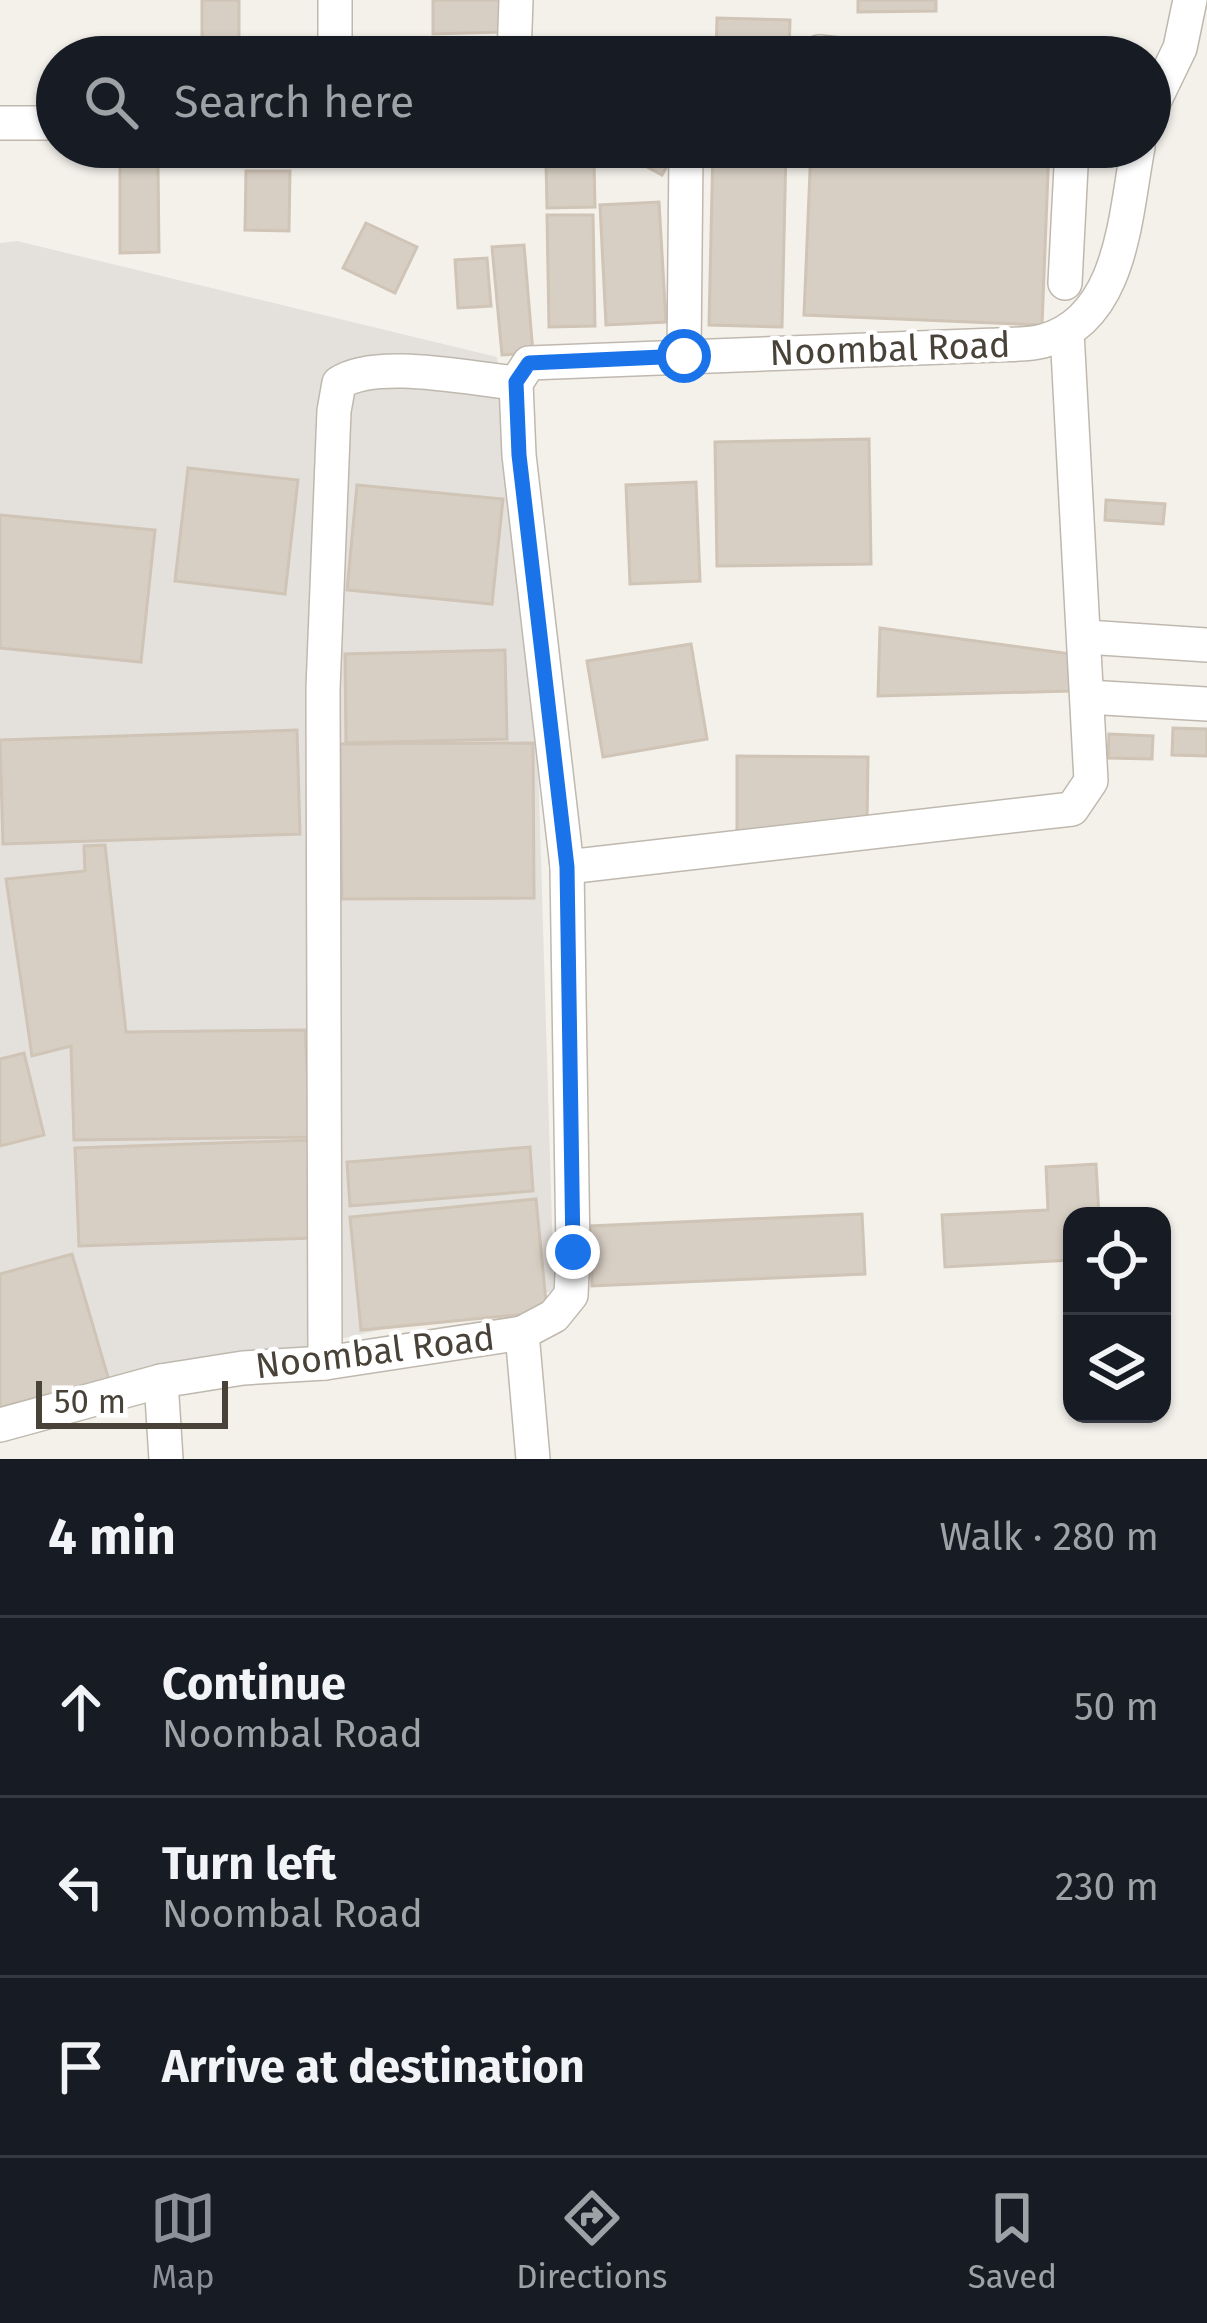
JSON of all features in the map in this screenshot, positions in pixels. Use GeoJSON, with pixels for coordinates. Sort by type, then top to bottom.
{"type":"FeatureCollection","features":[{"type":"Feature","properties":{"kind":"street"},"geometry":{"type":"LineString","coordinates":[[334,0],[335,36]]}},
{"type":"Feature","properties":{"kind":"street"},"geometry":{"type":"LineString","coordinates":[[515,36],[516,0]]}},
{"type":"Feature","properties":{"kind":"street"},"geometry":{"type":"LineString","coordinates":[[1171,75],[1193,49],[1190,0]]}},
{"type":"Feature","properties":{"kind":"street"},"geometry":{"type":"LineString","coordinates":[[0,122],[36,123]]}},
{"type":"Feature","properties":{"kind":"street"},"geometry":{"type":"LineString","coordinates":[[684,356],[686,168]]}},
{"type":"Feature","properties":{"kind":"street"},"geometry":{"type":"LineString","coordinates":[[1065,283],[1071,168]]}},
{"type":"Feature","properties":{"kind":"street"},"geometry":{"type":"LineString","coordinates":[[567,867],[1072,808],[1091,781],[1067,332],[1099,301],[1114,269],[1134,168]]}},
{"type":"Feature","properties":{"kind":"street","name":"Noombal Road"},"geometry":{"type":"LineString","coordinates":[[0,1425],[161,1381],[243,1368],[325,1364],[522,1333],[554,1316],[571,1294],[567,867],[519,455],[516,382],[529,363],[1039,343],[1067,332]]}},
{"type":"Feature","properties":{"kind":"street"},"geometry":{"type":"LineString","coordinates":[[325,1364],[323,689],[339,383],[353,374],[387,371],[516,382]]}},
{"type":"Feature","properties":{"kind":"street"},"geometry":{"type":"LineString","coordinates":[[1086,637],[1207,645]]}},
{"type":"Feature","properties":{"kind":"street"},"geometry":{"type":"LineString","coordinates":[[1087,697],[1207,704]]}},
{"type":"Feature","properties":{"kind":"street"},"geometry":{"type":"LineString","coordinates":[[522,1333],[532,1459]]}},
{"type":"Feature","properties":{"kind":"street"},"geometry":{"type":"LineString","coordinates":[[161,1381],[166,1459]]}},
{"type":"Feature","properties":{"kind":"shaded area"},"geometry":{"type":"Polygon","coordinates":[[[17,241],[497,357],[536,694],[554,1291],[0,1415],[0,243],[17,241]]]}},
{"type":"Feature","properties":{"kind":"building"},"geometry":{"type":"Polygon","coordinates":[[[202,0],[239,0],[239,36],[202,36],[202,0]]]}},
{"type":"Feature","properties":{"kind":"building"},"geometry":{"type":"Polygon","coordinates":[[[433,0],[500,0],[501,32],[433,34],[433,0]]]}},
{"type":"Feature","properties":{"kind":"building"},"geometry":{"type":"Polygon","coordinates":[[[858,0],[936,0],[936,11],[858,12],[858,0]]]}},
{"type":"Feature","properties":{"kind":"building"},"geometry":{"type":"Polygon","coordinates":[[[717,18],[790,20],[790,36],[717,36],[717,18]]]}},
{"type":"Feature","properties":{"kind":"building"},"geometry":{"type":"Polygon","coordinates":[[[120,168],[158,168],[159,252],[120,253],[120,168]]]}},
{"type":"Feature","properties":{"kind":"building"},"geometry":{"type":"Polygon","coordinates":[[[546,168],[594,168],[595,207],[547,208],[546,168]]]}},
{"type":"Feature","properties":{"kind":"building"},"geometry":{"type":"Polygon","coordinates":[[[713,168],[786,168],[782,327],[709,325],[713,168]]]}},
{"type":"Feature","properties":{"kind":"building"},"geometry":{"type":"Polygon","coordinates":[[[810,168],[1048,168],[1042,325],[804,315],[810,168]]]}},
{"type":"Feature","properties":{"kind":"building"},"geometry":{"type":"Polygon","coordinates":[[[246,171],[290,171],[289,231],[245,230],[246,171]]]}},
{"type":"Feature","properties":{"kind":"building"},"geometry":{"type":"Polygon","coordinates":[[[659,202],[666,322],[606,325],[600,205],[659,202]]]}},
{"type":"Feature","properties":{"kind":"building"},"geometry":{"type":"Polygon","coordinates":[[[547,215],[593,215],[595,326],[549,327],[547,215]]]}},
{"type":"Feature","properties":{"kind":"building"},"geometry":{"type":"Polygon","coordinates":[[[366,223],[417,247],[395,293],[343,268],[366,223]]]}},
{"type":"Feature","properties":{"kind":"building"},"geometry":{"type":"Polygon","coordinates":[[[524,245],[533,353],[502,355],[492,247],[524,245]]]}},
{"type":"Feature","properties":{"kind":"building"},"geometry":{"type":"Polygon","coordinates":[[[487,258],[491,306],[458,308],[455,260],[487,258]]]}},
{"type":"Feature","properties":{"kind":"building"},"geometry":{"type":"Polygon","coordinates":[[[869,439],[871,564],[717,566],[715,442],[869,439]]]}},
{"type":"Feature","properties":{"kind":"building"},"geometry":{"type":"Polygon","coordinates":[[[188,468],[298,480],[285,594],[175,581],[188,468]]]}},
{"type":"Feature","properties":{"kind":"building"},"geometry":{"type":"Polygon","coordinates":[[[696,482],[700,581],[630,584],[626,485],[696,482]]]}},
{"type":"Feature","properties":{"kind":"building"},"geometry":{"type":"Polygon","coordinates":[[[357,485],[503,499],[492,604],[347,590],[357,485]]]}},
{"type":"Feature","properties":{"kind":"building"},"geometry":{"type":"Polygon","coordinates":[[[1106,500],[1165,504],[1163,524],[1105,520],[1106,500]]]}},
{"type":"Feature","properties":{"kind":"building"},"geometry":{"type":"Polygon","coordinates":[[[0,515],[155,530],[141,662],[0,648],[0,515]]]}},
{"type":"Feature","properties":{"kind":"building"},"geometry":{"type":"Polygon","coordinates":[[[880,628],[1071,654],[1070,691],[878,696],[880,628]]]}},
{"type":"Feature","properties":{"kind":"building"},"geometry":{"type":"Polygon","coordinates":[[[691,644],[707,739],[603,757],[587,661],[691,644]]]}},
{"type":"Feature","properties":{"kind":"building"},"geometry":{"type":"Polygon","coordinates":[[[505,650],[507,739],[346,743],[345,654],[505,650]]]}},
{"type":"Feature","properties":{"kind":"building"},"geometry":{"type":"Polygon","coordinates":[[[1173,728],[1207,729],[1207,756],[1172,755],[1173,728]]]}},
{"type":"Feature","properties":{"kind":"building"},"geometry":{"type":"Polygon","coordinates":[[[297,730],[300,834],[3,844],[0,740],[297,730]]]}},
{"type":"Feature","properties":{"kind":"building"},"geometry":{"type":"Polygon","coordinates":[[[1109,734],[1153,736],[1152,759],[1108,758],[1109,734]]]}},
{"type":"Feature","properties":{"kind":"building"},"geometry":{"type":"Polygon","coordinates":[[[533,743],[534,898],[342,899],[340,744],[533,743]]]}},
{"type":"Feature","properties":{"kind":"building"},"geometry":{"type":"Polygon","coordinates":[[[737,756],[868,757],[867,825],[737,837],[737,756]]]}},
{"type":"Feature","properties":{"kind":"building"},"geometry":{"type":"Polygon","coordinates":[[[105,845],[126,1032],[305,1030],[311,1137],[74,1140],[71,1046],[32,1056],[6,879],[85,871],[84,846],[105,845]]]}},
{"type":"Feature","properties":{"kind":"building"},"geometry":{"type":"Polygon","coordinates":[[[24,1053],[44,1135],[0,1146],[0,1059],[24,1053]]]}},
{"type":"Feature","properties":{"kind":"building"},"geometry":{"type":"Polygon","coordinates":[[[311,1140],[314,1238],[79,1246],[75,1148],[311,1140]]]}},
{"type":"Feature","properties":{"kind":"building"},"geometry":{"type":"Polygon","coordinates":[[[530,1147],[533,1191],[350,1206],[347,1162],[530,1147]]]}},
{"type":"Feature","properties":{"kind":"building"},"geometry":{"type":"Polygon","coordinates":[[[1096,1164],[1098,1207],[1063,1207],[1063,1260],[945,1267],[942,1215],[1048,1210],[1046,1167],[1096,1164]]]}},
{"type":"Feature","properties":{"kind":"building"},"geometry":{"type":"Polygon","coordinates":[[[536,1199],[547,1312],[361,1330],[350,1217],[536,1199]]]}},
{"type":"Feature","properties":{"kind":"building"},"geometry":{"type":"Polygon","coordinates":[[[862,1214],[865,1274],[592,1286],[590,1226],[862,1214]]]}},
{"type":"Feature","properties":{"kind":"building"},"geometry":{"type":"Polygon","coordinates":[[[72,1254],[110,1384],[0,1416],[0,1274],[72,1254]]]}},
{"type":"Feature","properties":{"kind":"route"},"geometry":{"type":"LineString","coordinates":[[573,1252],[567,867],[519,455],[516,382],[529,363],[684,356]]}}]}
